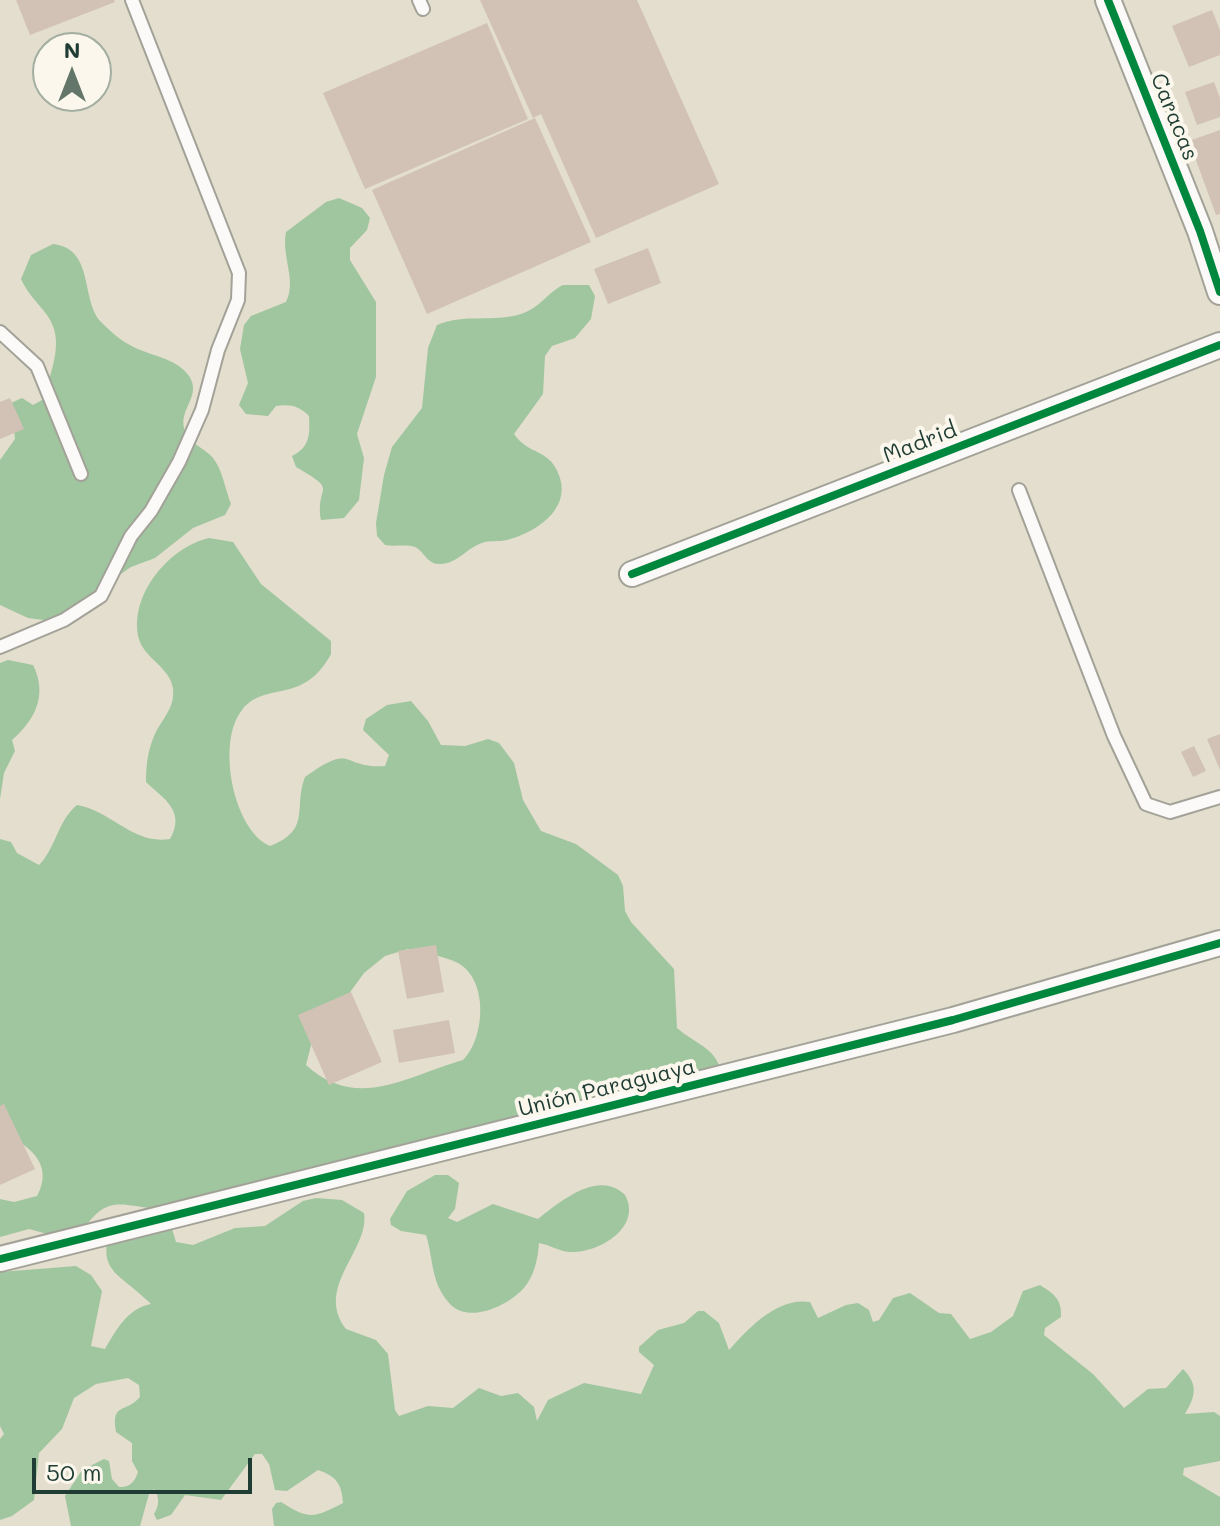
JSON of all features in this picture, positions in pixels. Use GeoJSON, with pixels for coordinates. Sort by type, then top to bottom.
{"type":"FeatureCollection","features":[{"type":"Feature","properties":{"kind":"street","name":"Caracas"},"geometry":{"type":"LineString","coordinates":[[1108,0],[1210,228],[1220,292]]}},
{"type":"Feature","properties":{"kind":"street","name":"Madrid"},"geometry":{"type":"LineString","coordinates":[[632,574],[1220,345]]}},
{"type":"Feature","properties":{"kind":"street","name":"Unión Paraguaya"},"geometry":{"type":"LineString","coordinates":[[0,1259],[953,1020],[1220,943]]}},
{"type":"Feature","properties":{"kind":"lane"},"geometry":{"type":"LineString","coordinates":[[0,647],[64,620],[101,596],[131,536],[151,511],[179,462],[206,400],[218,350],[238,300],[239,273],[132,0]]}},
{"type":"Feature","properties":{"kind":"lane"},"geometry":{"type":"LineString","coordinates":[[0,332],[37,366],[81,474]]}},
{"type":"Feature","properties":{"kind":"lane"},"geometry":{"type":"LineString","coordinates":[[1019,490],[1114,736],[1146,804],[1170,812],[1220,797]]}},
{"type":"Feature","properties":{"kind":"green space"},"geometry":{"type":"Polygon","coordinates":[[[339,198],[362,208],[370,218],[367,230],[350,248],[350,260],[376,302],[376,377],[357,434],[364,458],[359,500],[344,518],[321,520],[322,485],[296,467],[292,456],[308,440],[309,416],[298,408],[286,405],[276,406],[268,416],[246,414],[239,405],[248,383],[240,349],[244,325],[251,316],[286,302],[290,277],[285,250],[286,232],[326,202],[339,198]]]}},
{"type":"Feature","properties":{"kind":"green space"},"geometry":{"type":"Polygon","coordinates":[[[53,244],[75,255],[85,276],[95,312],[104,325],[126,343],[177,365],[189,376],[193,389],[184,415],[184,428],[189,438],[216,463],[231,504],[225,515],[193,528],[155,558],[131,567],[51,621],[28,618],[0,605],[0,460],[15,439],[11,403],[22,398],[33,405],[44,399],[53,367],[56,346],[53,325],[21,279],[31,255],[53,244]]]}},
{"type":"Feature","properties":{"kind":"green space"},"geometry":{"type":"Polygon","coordinates":[[[563,285],[589,285],[595,296],[591,319],[575,338],[552,346],[545,356],[543,394],[514,434],[556,468],[562,490],[555,510],[528,532],[507,540],[482,543],[445,564],[431,562],[415,547],[385,545],[377,536],[376,523],[384,475],[392,447],[422,408],[428,348],[437,325],[458,319],[521,314],[563,285]]]}},
{"type":"Feature","properties":{"kind":"green space"},"geometry":{"type":"Polygon","coordinates":[[[209,538],[233,542],[261,584],[331,641],[331,654],[309,680],[297,687],[251,701],[234,724],[230,742],[232,784],[246,822],[257,837],[270,846],[292,833],[299,817],[305,777],[321,766],[340,758],[371,766],[385,766],[389,755],[363,730],[366,719],[387,705],[411,701],[428,721],[441,745],[465,746],[488,739],[499,743],[514,763],[523,800],[541,831],[576,844],[618,875],[623,886],[625,911],[631,922],[674,969],[677,1028],[709,1051],[721,1071],[564,1107],[553,1105],[538,1136],[527,1141],[156,1209],[115,1205],[99,1211],[83,1230],[51,1235],[29,1229],[0,1237],[0,1199],[14,1202],[37,1196],[43,1174],[36,1156],[29,1149],[0,1133],[0,839],[11,842],[17,853],[39,865],[65,818],[77,805],[90,808],[145,837],[170,839],[176,821],[174,813],[166,800],[146,782],[146,776],[151,745],[170,708],[173,689],[168,675],[142,646],[137,623],[140,606],[155,576],[166,563],[194,543],[209,538]],[[408,949],[385,956],[364,973],[335,1013],[315,1030],[306,1065],[325,1079],[344,1086],[363,1088],[402,1081],[463,1060],[476,1038],[479,1025],[479,996],[475,982],[458,963],[408,949]]]}},
{"type":"Feature","properties":{"kind":"green space"},"geometry":{"type":"Polygon","coordinates":[[[8,660],[33,665],[39,697],[33,715],[12,740],[15,751],[4,773],[0,799],[0,663],[8,660]]]}},
{"type":"Feature","properties":{"kind":"green space"},"geometry":{"type":"Polygon","coordinates":[[[435,1175],[448,1175],[459,1183],[455,1209],[448,1218],[457,1222],[493,1204],[538,1219],[568,1197],[603,1185],[625,1195],[629,1207],[628,1218],[614,1237],[592,1249],[569,1252],[539,1243],[535,1268],[516,1295],[498,1306],[477,1313],[458,1310],[439,1287],[426,1235],[401,1231],[391,1225],[390,1219],[407,1191],[435,1175]]]}},
{"type":"Feature","properties":{"kind":"green space"},"geometry":{"type":"Polygon","coordinates":[[[316,1198],[342,1200],[364,1213],[364,1227],[339,1284],[336,1298],[338,1313],[346,1329],[376,1340],[388,1354],[395,1410],[399,1416],[428,1406],[453,1408],[479,1388],[501,1396],[518,1393],[534,1407],[537,1421],[548,1400],[584,1383],[641,1394],[654,1365],[639,1352],[639,1347],[658,1330],[684,1323],[698,1311],[704,1311],[719,1323],[729,1350],[765,1316],[786,1304],[810,1302],[818,1318],[858,1303],[869,1310],[873,1322],[879,1320],[893,1298],[910,1293],[939,1313],[951,1314],[970,1339],[991,1332],[1013,1316],[1023,1291],[1040,1285],[1056,1298],[1061,1311],[1061,1317],[1045,1328],[1044,1335],[1093,1374],[1124,1408],[1148,1389],[1166,1388],[1183,1369],[1194,1391],[1185,1414],[1214,1412],[1220,1416],[1220,1461],[1184,1468],[1183,1475],[1220,1497],[1220,1526],[274,1526],[272,1509],[276,1503],[281,1502],[305,1514],[318,1514],[343,1503],[341,1491],[334,1478],[318,1470],[287,1491],[275,1490],[269,1464],[262,1454],[255,1454],[221,1500],[185,1495],[171,1515],[157,1520],[154,1514],[158,1499],[154,1489],[149,1494],[140,1526],[71,1526],[65,1496],[82,1470],[104,1459],[109,1461],[112,1479],[119,1487],[129,1485],[137,1476],[132,1461],[132,1443],[116,1432],[115,1423],[117,1412],[140,1397],[139,1385],[128,1378],[96,1384],[74,1398],[62,1429],[39,1453],[34,1500],[12,1516],[0,1520],[0,1439],[4,1434],[0,1426],[0,1272],[76,1266],[91,1275],[102,1291],[91,1346],[105,1349],[129,1315],[151,1304],[112,1269],[108,1261],[106,1251],[113,1219],[145,1210],[169,1219],[176,1242],[193,1245],[235,1228],[265,1226],[303,1201],[316,1198]]]}},
{"type":"Feature","properties":{"kind":"building"},"geometry":{"type":"Polygon","coordinates":[[[16,0],[115,2],[32,32],[30,35],[16,0]]]}},
{"type":"Feature","properties":{"kind":"building"},"geometry":{"type":"Polygon","coordinates":[[[480,0],[637,0],[719,184],[596,238],[541,114],[533,118],[480,0]]]}},
{"type":"Feature","properties":{"kind":"building"},"geometry":{"type":"Polygon","coordinates":[[[1212,10],[1220,30],[1220,55],[1189,67],[1172,26],[1212,10]]]}},
{"type":"Feature","properties":{"kind":"building"},"geometry":{"type":"Polygon","coordinates":[[[487,23],[528,119],[365,189],[323,93],[487,23]]]}},
{"type":"Feature","properties":{"kind":"building"},"geometry":{"type":"Polygon","coordinates":[[[1214,82],[1220,98],[1220,117],[1197,125],[1185,92],[1214,82]]]}},
{"type":"Feature","properties":{"kind":"building"},"geometry":{"type":"Polygon","coordinates":[[[535,118],[591,242],[427,314],[372,190],[535,118]]]}},
{"type":"Feature","properties":{"kind":"building"},"geometry":{"type":"Polygon","coordinates":[[[1220,130],[1220,214],[1216,215],[1189,141],[1220,130]]]}},
{"type":"Feature","properties":{"kind":"building"},"geometry":{"type":"Polygon","coordinates":[[[648,248],[661,283],[608,304],[594,269],[648,248]]]}},
{"type":"Feature","properties":{"kind":"building"},"geometry":{"type":"Polygon","coordinates":[[[10,398],[24,429],[0,439],[0,402],[10,398]]]}},
{"type":"Feature","properties":{"kind":"building"},"geometry":{"type":"Polygon","coordinates":[[[1220,734],[1220,770],[1207,739],[1220,734]]]}},
{"type":"Feature","properties":{"kind":"building"},"geometry":{"type":"Polygon","coordinates":[[[1194,746],[1206,771],[1193,777],[1181,752],[1194,746]]]}},
{"type":"Feature","properties":{"kind":"building"},"geometry":{"type":"Polygon","coordinates":[[[436,945],[444,992],[407,999],[398,951],[436,945]]]}},
{"type":"Feature","properties":{"kind":"building"},"geometry":{"type":"Polygon","coordinates":[[[351,992],[382,1062],[329,1085],[298,1015],[351,992]]]}},
{"type":"Feature","properties":{"kind":"building"},"geometry":{"type":"Polygon","coordinates":[[[449,1020],[455,1053],[399,1063],[393,1030],[449,1020]]]}},
{"type":"Feature","properties":{"kind":"building"},"geometry":{"type":"Polygon","coordinates":[[[4,1104],[35,1169],[0,1185],[0,1106],[4,1104]]]}},
{"type":"Feature","properties":{"kind":"cycle path"},"geometry":{"type":"LineString","coordinates":[[1108,0],[1200,231],[1220,292]]}},
{"type":"Feature","properties":{"kind":"cycle path"},"geometry":{"type":"LineString","coordinates":[[632,574],[1220,345]]}},
{"type":"Feature","properties":{"kind":"cycle path"},"geometry":{"type":"LineString","coordinates":[[0,1259],[953,1020],[1220,943]]}}]}
